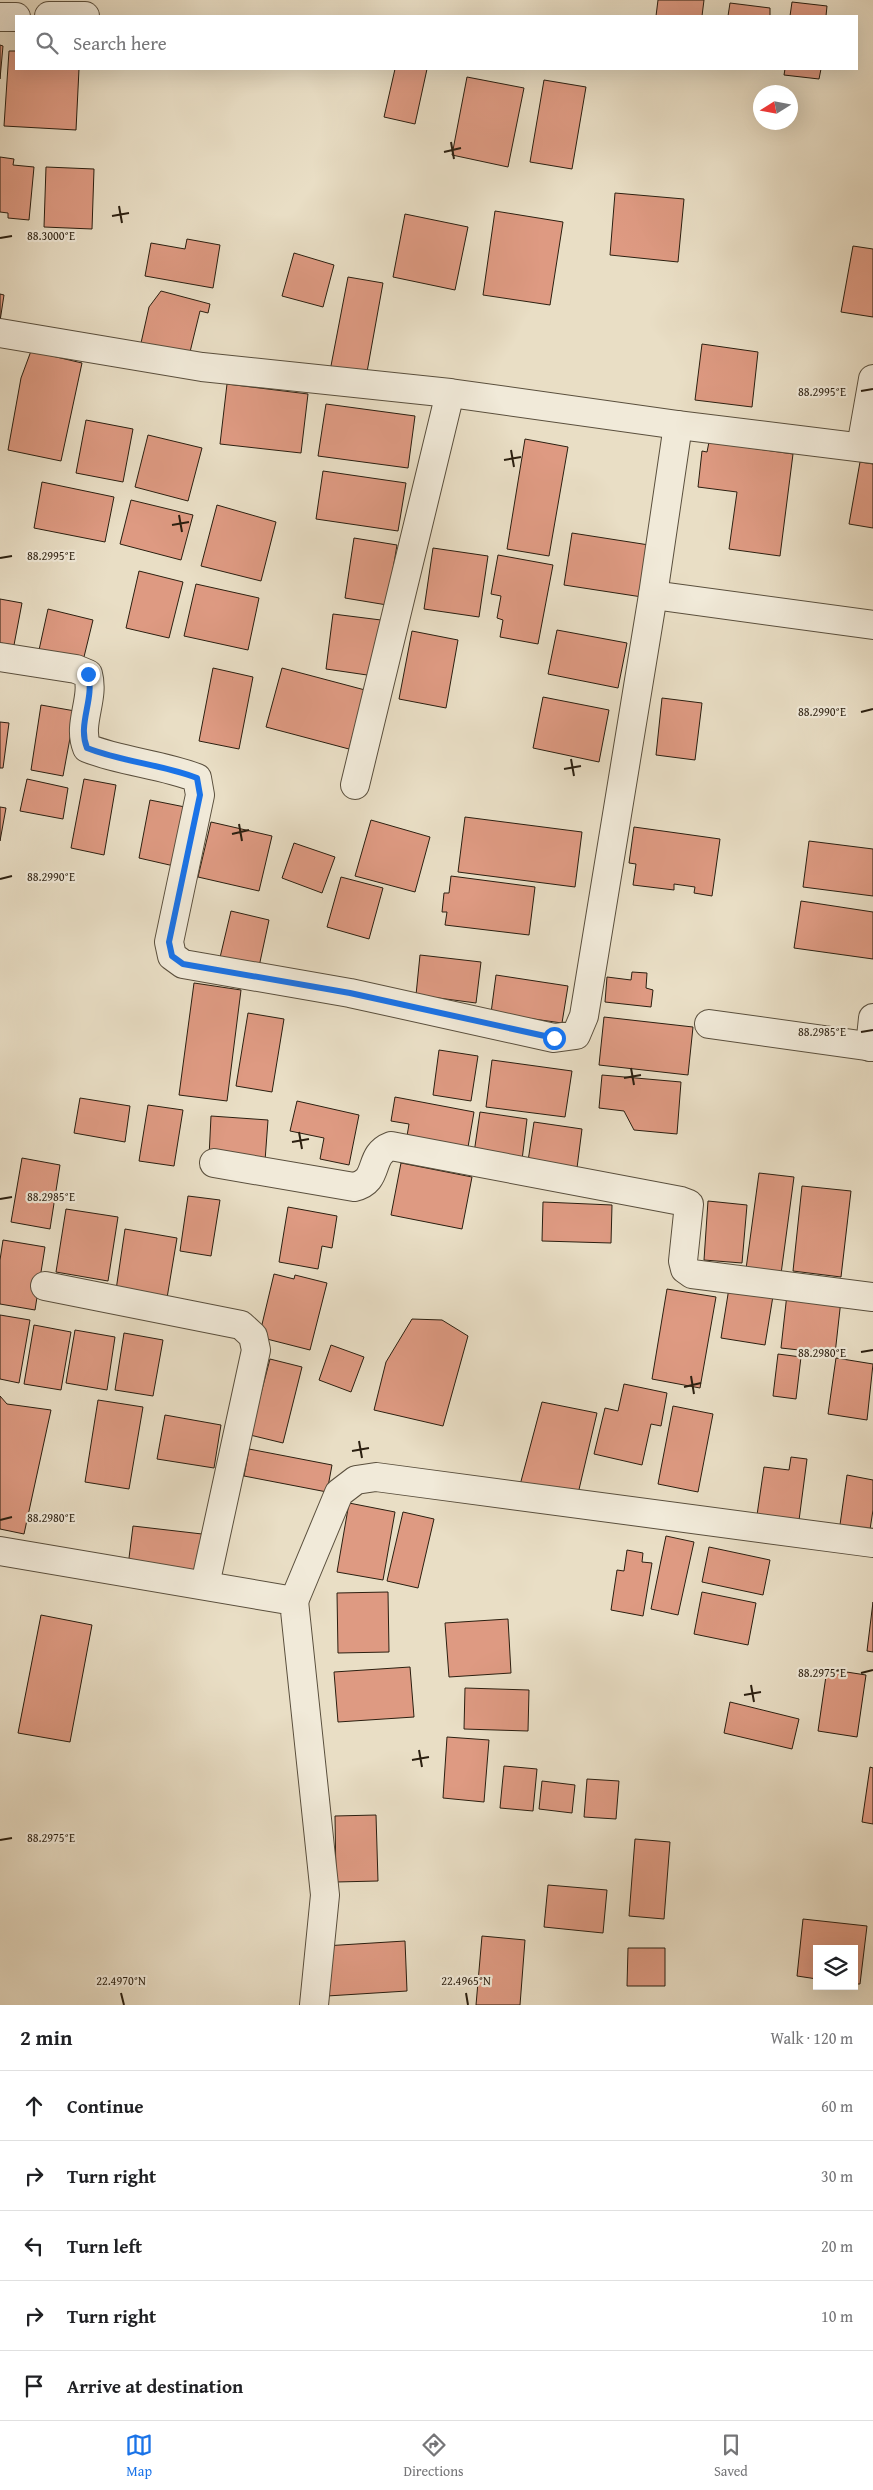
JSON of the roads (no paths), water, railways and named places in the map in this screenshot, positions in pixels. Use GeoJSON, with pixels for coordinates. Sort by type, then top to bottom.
{"type":"FeatureCollection","features":[{"type":"Feature","properties":{"kind":"street"},"geometry":{"type":"LineString","coordinates":[[0,18],[15,17]]}},
{"type":"Feature","properties":{"kind":"street"},"geometry":{"type":"LineString","coordinates":[[0,332],[202,367],[450,393],[678,425],[867,448],[873,379]]}},
{"type":"Feature","properties":{"kind":"street"},"geometry":{"type":"LineString","coordinates":[[355,785],[450,393]]}},
{"type":"Feature","properties":{"kind":"street"},"geometry":{"type":"LineString","coordinates":[[0,657],[76,669],[88,674],[91,686],[83,738],[87,748],[100,753],[180,771],[197,778],[200,795],[169,942],[172,956],[183,964],[350,993],[554,1038],[576,1035],[584,1016],[653,595],[678,425]]}},
{"type":"Feature","properties":{"kind":"street"},"geometry":{"type":"LineString","coordinates":[[653,595],[873,625]]}},
{"type":"Feature","properties":{"kind":"street"},"geometry":{"type":"LineString","coordinates":[[709,1024],[871,1047],[873,1018]]}},
{"type":"Feature","properties":{"kind":"street"},"geometry":{"type":"LineString","coordinates":[[214,1163],[354,1188],[364,1185],[370,1179],[377,1157],[383,1149],[391,1146],[681,1201],[689,1204],[683,1261],[684,1269],[692,1274],[873,1297]]}},
{"type":"Feature","properties":{"kind":"street"},"geometry":{"type":"LineString","coordinates":[[45,1286],[240,1326],[253,1336],[256,1350],[205,1586]]}},
{"type":"Feature","properties":{"kind":"street"},"geometry":{"type":"LineString","coordinates":[[314,2005],[325,1895],[294,1601],[339,1494],[356,1480],[376,1477],[873,1543]]}},
{"type":"Feature","properties":{"kind":"street"},"geometry":{"type":"LineString","coordinates":[[0,1551],[294,1601]]}}]}
